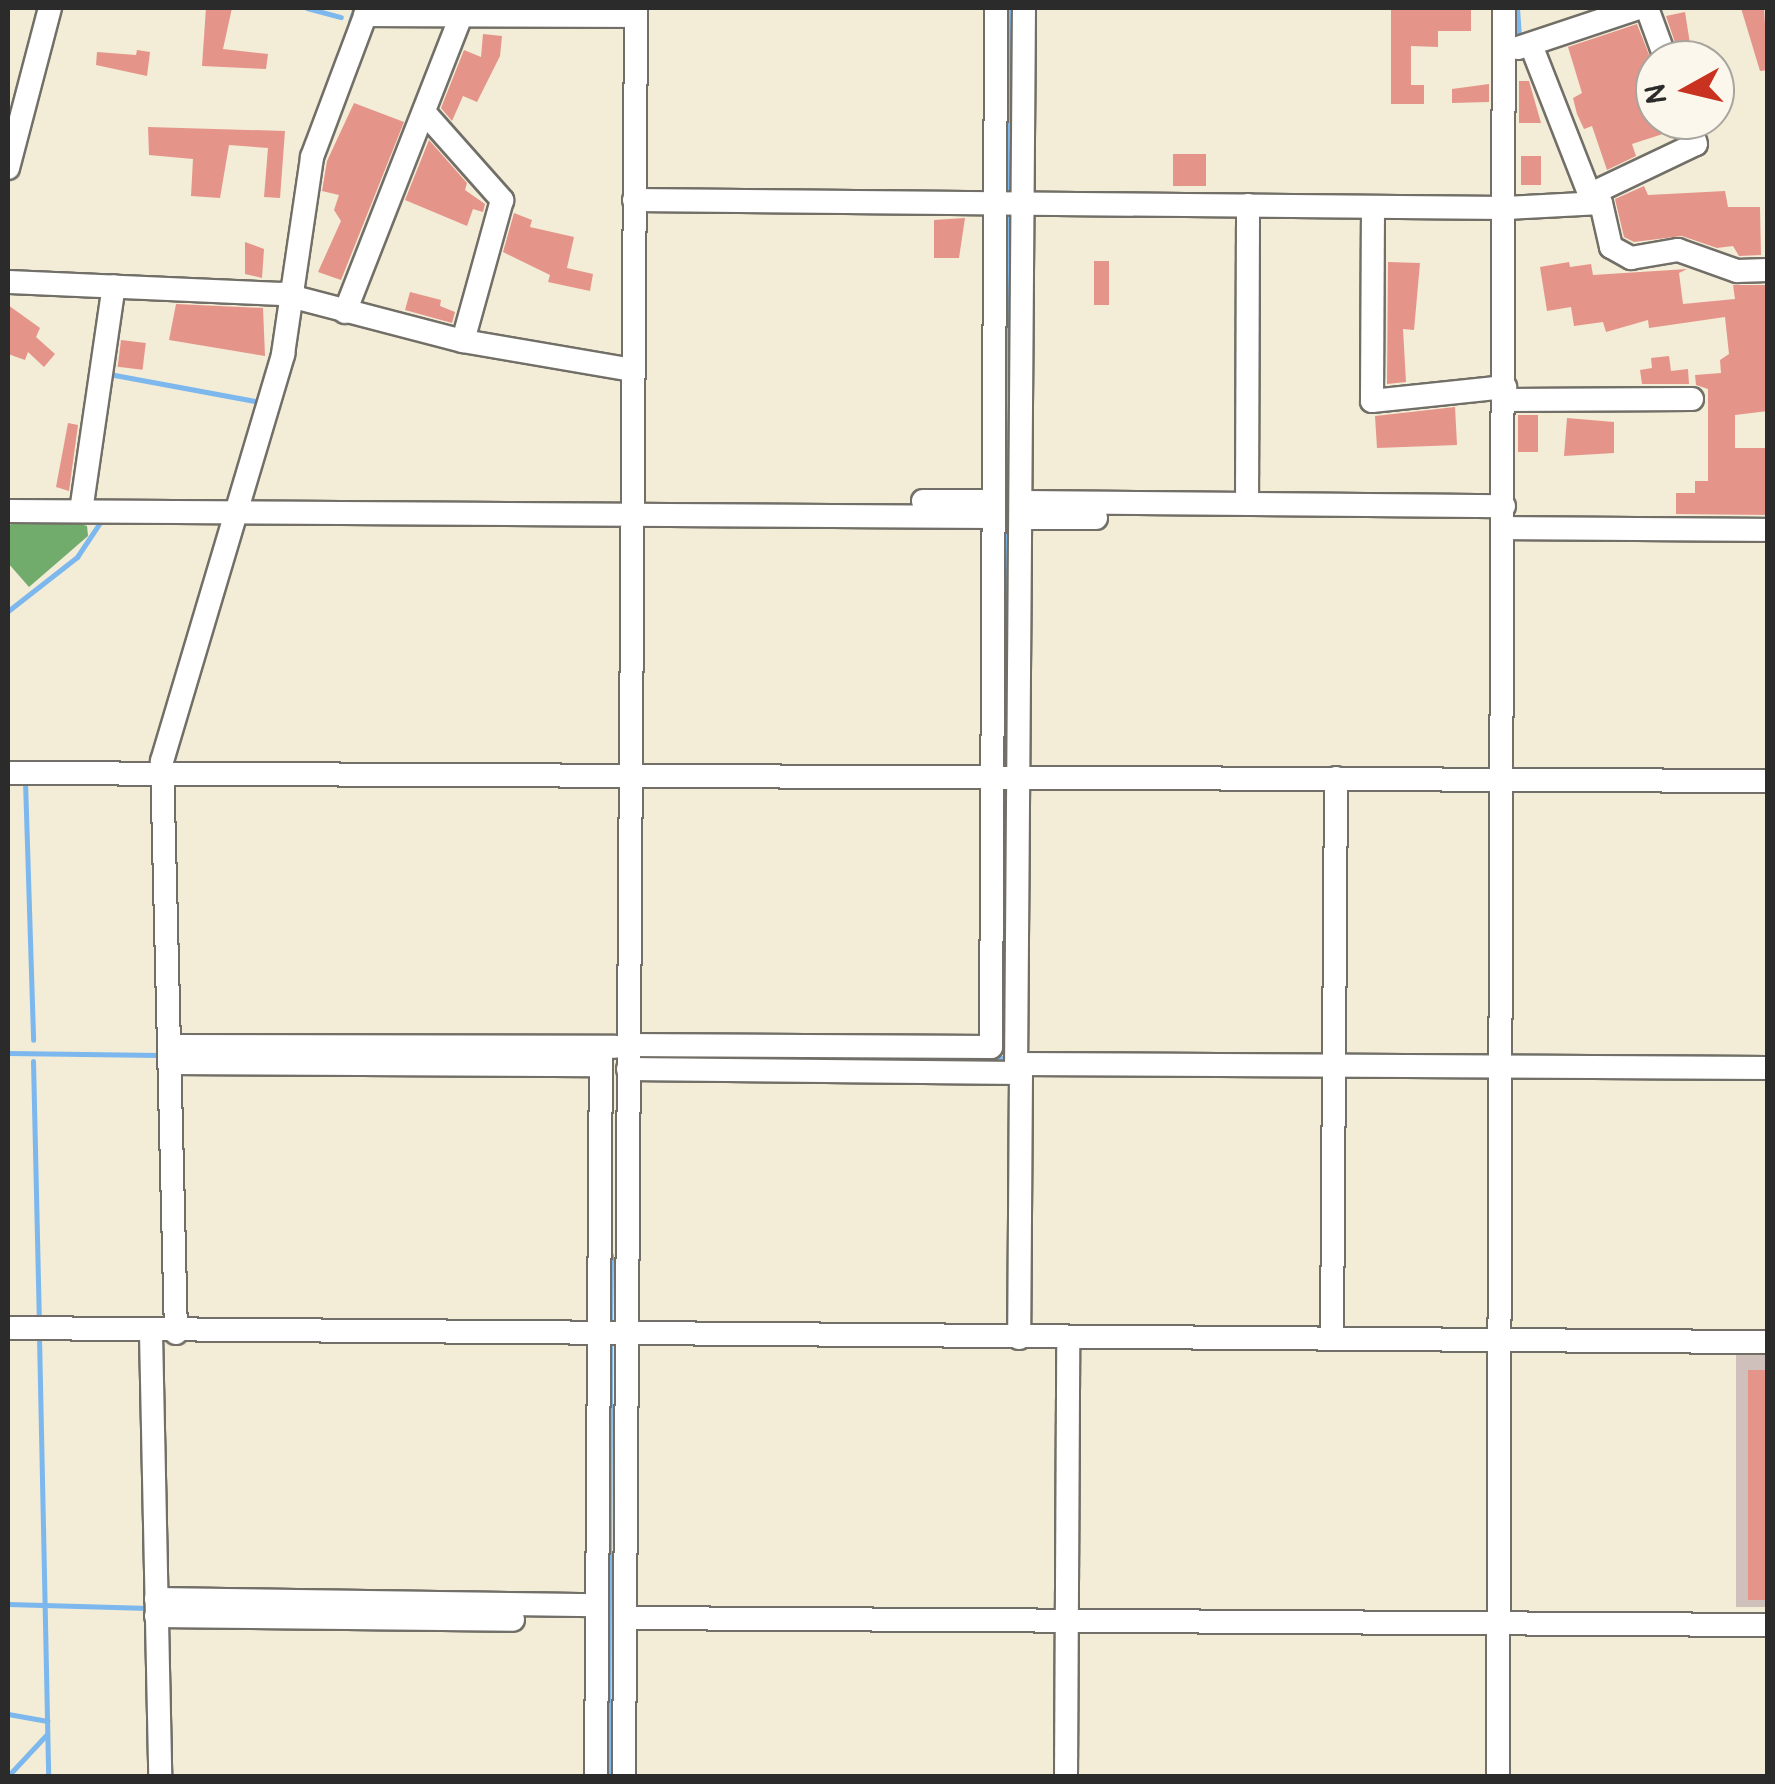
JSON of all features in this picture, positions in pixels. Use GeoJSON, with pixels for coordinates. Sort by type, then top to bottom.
{"type":"FeatureCollection","features":[{"type":"Feature","properties":{"kind":"street"},"geometry":{"type":"LineString","coordinates":[[8,168],[16,102],[50,8]]}},
{"type":"Feature","properties":{"kind":"street"},"geometry":{"type":"LineString","coordinates":[[169,1055],[600,1056],[991,1046],[996,8]]}},
{"type":"Feature","properties":{"kind":"street"},"geometry":{"type":"LineString","coordinates":[[1018,1338],[1016,1063],[1024,8]]}},
{"type":"Feature","properties":{"kind":"street"},"geometry":{"type":"LineString","coordinates":[[1498,1776],[1504,8]]}},
{"type":"Feature","properties":{"kind":"street"},"geometry":{"type":"LineString","coordinates":[[1504,50],[1532,45],[1638,8]]}},
{"type":"Feature","properties":{"kind":"street"},"geometry":{"type":"LineString","coordinates":[[1647,8],[1659,40]]}},
{"type":"Feature","properties":{"kind":"street"},"geometry":{"type":"LineString","coordinates":[[176,1333],[162,774],[293,297],[312,158],[367,12],[460,16],[636,12],[628,1054],[597,1613],[596,1776]]}},
{"type":"Feature","properties":{"kind":"street"},"geometry":{"type":"LineString","coordinates":[[345,312],[460,16]]}},
{"type":"Feature","properties":{"kind":"street"},"geometry":{"type":"LineString","coordinates":[[1532,45],[1592,199],[1601,203],[1611,247],[1631,258],[1678,250],[1738,271],[1768,270]]}},
{"type":"Feature","properties":{"kind":"street"},"geometry":{"type":"LineString","coordinates":[[424,112],[502,200],[463,342]]}},
{"type":"Feature","properties":{"kind":"street"},"geometry":{"type":"LineString","coordinates":[[634,200],[1506,208],[1592,199],[1696,144],[1695,140]]}},
{"type":"Feature","properties":{"kind":"street"},"geometry":{"type":"LineString","coordinates":[[1247,504],[1248,206]]}},
{"type":"Feature","properties":{"kind":"street"},"geometry":{"type":"LineString","coordinates":[[1373,207],[1372,401],[1505,393],[1692,399]]}},
{"type":"Feature","properties":{"kind":"street"},"geometry":{"type":"LineString","coordinates":[[8,282],[293,297],[463,342],[633,370]]}},
{"type":"Feature","properties":{"kind":"street"},"geometry":{"type":"LineString","coordinates":[[82,504],[114,286]]}},
{"type":"Feature","properties":{"kind":"street"},"geometry":{"type":"LineString","coordinates":[[8,496],[82,504]]}},
{"type":"Feature","properties":{"kind":"street"},"geometry":{"type":"LineString","coordinates":[[8,511],[82,504],[994,509]]}},
{"type":"Feature","properties":{"kind":"street"},"geometry":{"type":"LineString","coordinates":[[1022,510],[1247,504],[1768,544]]}},
{"type":"Feature","properties":{"kind":"street"},"geometry":{"type":"LineString","coordinates":[[1022,510],[1768,530]]}},
{"type":"Feature","properties":{"kind":"street"},"geometry":{"type":"LineString","coordinates":[[8,772],[1768,781]]}},
{"type":"Feature","properties":{"kind":"street"},"geometry":{"type":"LineString","coordinates":[[1332,1339],[1336,778]]}},
{"type":"Feature","properties":{"kind":"street"},"geometry":{"type":"LineString","coordinates":[[628,1054],[1016,1063],[1502,1061],[1768,1068]]}},
{"type":"Feature","properties":{"kind":"street"},"geometry":{"type":"LineString","coordinates":[[600,1056],[625,1611],[624,1776]]}},
{"type":"Feature","properties":{"kind":"street"},"geometry":{"type":"LineString","coordinates":[[1502,1061],[1768,1056]]}},
{"type":"Feature","properties":{"kind":"street"},"geometry":{"type":"LineString","coordinates":[[8,1328],[151,1333],[1768,1342]]}},
{"type":"Feature","properties":{"kind":"street"},"geometry":{"type":"LineString","coordinates":[[151,1333],[160,1776]]}},
{"type":"Feature","properties":{"kind":"street"},"geometry":{"type":"LineString","coordinates":[[1066,1776],[1068,1338]]}},
{"type":"Feature","properties":{"kind":"street"},"geometry":{"type":"LineString","coordinates":[[156,1607],[597,1613]]}},
{"type":"Feature","properties":{"kind":"street"},"geometry":{"type":"LineString","coordinates":[[625,1611],[1498,1616],[1768,1611]]}},
{"type":"Feature","properties":{"kind":"street"},"geometry":{"type":"LineString","coordinates":[[1498,1616],[1768,1625]]}},
{"type":"Feature","properties":{"kind":"shaded area"},"geometry":{"type":"Polygon","coordinates":[[[1736,1350],[1767,1350],[1767,1607],[1736,1607],[1736,1350]]]}},
{"type":"Feature","properties":{"kind":"green space"},"geometry":{"type":"Polygon","coordinates":[[[15,520],[77,523],[87,526],[88,536],[29,587],[8,563],[8,527],[15,520]]]}},
{"type":"Feature","properties":{"kind":"building"},"geometry":{"type":"Polygon","coordinates":[[[206,8],[232,8],[223,49],[268,54],[266,69],[202,66],[206,8]]]}},
{"type":"Feature","properties":{"kind":"building"},"geometry":{"type":"Polygon","coordinates":[[[1391,8],[1471,8],[1471,31],[1438,31],[1438,47],[1411,46],[1411,85],[1424,85],[1424,104],[1391,104],[1391,8]]]}},
{"type":"Feature","properties":{"kind":"building"},"geometry":{"type":"Polygon","coordinates":[[[1741,8],[1764,8],[1768,70],[1760,71],[1741,8]]]}},
{"type":"Feature","properties":{"kind":"building"},"geometry":{"type":"Polygon","coordinates":[[[1685,12],[1689,40],[1674,40],[1666,16],[1685,12]]]}},
{"type":"Feature","properties":{"kind":"building"},"geometry":{"type":"Polygon","coordinates":[[[1637,24],[1643,40],[1635,40],[1635,140],[1644,140],[1632,144],[1636,156],[1607,170],[1592,126],[1584,129],[1577,114],[1573,98],[1582,93],[1568,47],[1637,24]]]}},
{"type":"Feature","properties":{"kind":"building"},"geometry":{"type":"Polygon","coordinates":[[[483,34],[502,36],[500,56],[477,102],[463,96],[452,121],[441,108],[464,50],[481,57],[483,34]]]}},
{"type":"Feature","properties":{"kind":"building"},"geometry":{"type":"Polygon","coordinates":[[[137,50],[150,52],[147,76],[96,65],[97,52],[136,55],[137,50]]]}},
{"type":"Feature","properties":{"kind":"building"},"geometry":{"type":"Polygon","coordinates":[[[1519,81],[1529,81],[1541,123],[1519,123],[1519,81]]]}},
{"type":"Feature","properties":{"kind":"building"},"geometry":{"type":"Polygon","coordinates":[[[1489,84],[1489,102],[1452,103],[1452,89],[1489,84]]]}},
{"type":"Feature","properties":{"kind":"building"},"geometry":{"type":"Polygon","coordinates":[[[354,103],[404,122],[341,280],[318,272],[341,221],[334,210],[339,195],[322,191],[327,161],[354,103]]]}},
{"type":"Feature","properties":{"kind":"building"},"geometry":{"type":"Polygon","coordinates":[[[148,127],[285,131],[280,198],[264,197],[268,148],[229,145],[220,198],[191,196],[193,159],[149,155],[148,127]]]}},
{"type":"Feature","properties":{"kind":"building"},"geometry":{"type":"Polygon","coordinates":[[[429,140],[467,183],[465,190],[485,204],[483,212],[473,209],[467,226],[405,200],[429,140]]]}},
{"type":"Feature","properties":{"kind":"building"},"geometry":{"type":"Polygon","coordinates":[[[1173,154],[1206,154],[1206,186],[1173,186],[1173,154]]]}},
{"type":"Feature","properties":{"kind":"building"},"geometry":{"type":"Polygon","coordinates":[[[1521,156],[1541,156],[1541,185],[1521,185],[1521,156]]]}},
{"type":"Feature","properties":{"kind":"building"},"geometry":{"type":"Polygon","coordinates":[[[1644,186],[1648,195],[1725,191],[1728,207],[1760,207],[1761,255],[1739,256],[1733,246],[1717,248],[1682,236],[1634,242],[1624,237],[1615,199],[1644,186]]]}},
{"type":"Feature","properties":{"kind":"building"},"geometry":{"type":"Polygon","coordinates":[[[514,213],[532,220],[530,227],[574,237],[567,268],[593,274],[590,291],[548,282],[550,275],[503,252],[514,213]]]}},
{"type":"Feature","properties":{"kind":"building"},"geometry":{"type":"Polygon","coordinates":[[[965,218],[959,258],[934,258],[934,220],[965,218]]]}},
{"type":"Feature","properties":{"kind":"building"},"geometry":{"type":"Polygon","coordinates":[[[245,242],[264,249],[262,278],[245,274],[245,242]]]}},
{"type":"Feature","properties":{"kind":"building"},"geometry":{"type":"Polygon","coordinates":[[[1094,261],[1109,261],[1109,305],[1094,305],[1094,261]]]}},
{"type":"Feature","properties":{"kind":"building"},"geometry":{"type":"Polygon","coordinates":[[[1388,262],[1420,263],[1414,330],[1403,329],[1406,382],[1387,384],[1388,262]]]}},
{"type":"Feature","properties":{"kind":"building"},"geometry":{"type":"Polygon","coordinates":[[[1569,262],[1570,267],[1591,264],[1593,275],[1687,269],[1679,273],[1683,304],[1735,299],[1733,285],[1765,285],[1768,411],[1735,415],[1735,448],[1768,448],[1768,515],[1676,514],[1676,493],[1695,493],[1695,481],[1708,481],[1708,389],[1696,385],[1695,375],[1721,373],[1720,360],[1729,354],[1725,317],[1649,328],[1648,320],[1606,332],[1603,322],[1574,326],[1571,307],[1547,311],[1540,267],[1569,262]]]}},
{"type":"Feature","properties":{"kind":"building"},"geometry":{"type":"Polygon","coordinates":[[[410,292],[441,300],[440,306],[455,312],[452,323],[405,310],[410,292]]]}},
{"type":"Feature","properties":{"kind":"building"},"geometry":{"type":"Polygon","coordinates":[[[176,304],[263,308],[265,356],[169,340],[176,304]]]}},
{"type":"Feature","properties":{"kind":"building"},"geometry":{"type":"Polygon","coordinates":[[[8,305],[40,328],[36,337],[55,354],[44,367],[28,352],[25,360],[8,354],[8,305]]]}},
{"type":"Feature","properties":{"kind":"building"},"geometry":{"type":"Polygon","coordinates":[[[121,340],[146,343],[143,370],[118,367],[121,340]]]}},
{"type":"Feature","properties":{"kind":"building"},"geometry":{"type":"Polygon","coordinates":[[[1669,356],[1671,371],[1688,369],[1689,384],[1642,384],[1640,370],[1652,368],[1651,358],[1669,356]]]}},
{"type":"Feature","properties":{"kind":"building"},"geometry":{"type":"Polygon","coordinates":[[[1455,407],[1457,445],[1377,448],[1375,416],[1455,407]]]}},
{"type":"Feature","properties":{"kind":"building"},"geometry":{"type":"Polygon","coordinates":[[[1518,415],[1538,415],[1538,452],[1518,452],[1518,415]]]}},
{"type":"Feature","properties":{"kind":"building"},"geometry":{"type":"Polygon","coordinates":[[[1567,418],[1614,422],[1614,453],[1564,456],[1567,418]]]}},
{"type":"Feature","properties":{"kind":"building"},"geometry":{"type":"Polygon","coordinates":[[[68,423],[78,425],[69,491],[56,487],[68,423]]]}},
{"type":"Feature","properties":{"kind":"building"},"geometry":{"type":"Polygon","coordinates":[[[1748,1370],[1768,1370],[1768,1600],[1748,1600],[1748,1370]]]}},
{"type":"Feature","properties":{"kind":"waterway"},"geometry":{"type":"LineString","coordinates":[[307,8],[341,17]]}},
{"type":"Feature","properties":{"kind":"waterway"},"geometry":{"type":"LineString","coordinates":[[1009,195],[1010,8]]}},
{"type":"Feature","properties":{"kind":"waterway"},"geometry":{"type":"LineString","coordinates":[[1517,8],[1519,36]]}},
{"type":"Feature","properties":{"kind":"waterway"},"geometry":{"type":"LineString","coordinates":[[350,22],[354,10]]}},
{"type":"Feature","properties":{"kind":"waterway"},"geometry":{"type":"LineString","coordinates":[[294,206],[298,177]]}},
{"type":"Feature","properties":{"kind":"waterway"},"geometry":{"type":"LineString","coordinates":[[1006,769],[1009,212]]}},
{"type":"Feature","properties":{"kind":"waterway"},"geometry":{"type":"LineString","coordinates":[[109,374],[260,402]]}},
{"type":"Feature","properties":{"kind":"waterway"},"geometry":{"type":"LineString","coordinates":[[8,611],[77,557],[103,518]]}},
{"type":"Feature","properties":{"kind":"waterway"},"geometry":{"type":"LineString","coordinates":[[25,781],[33,1040]]}},
{"type":"Feature","properties":{"kind":"waterway"},"geometry":{"type":"LineString","coordinates":[[988,1058],[1005,1058],[1006,786]]}},
{"type":"Feature","properties":{"kind":"waterway"},"geometry":{"type":"LineString","coordinates":[[8,1053],[160,1055]]}},
{"type":"Feature","properties":{"kind":"waterway"},"geometry":{"type":"LineString","coordinates":[[638,1058],[892,1058]]}},
{"type":"Feature","properties":{"kind":"waterway"},"geometry":{"type":"LineString","coordinates":[[33,1061],[39,1320]]}},
{"type":"Feature","properties":{"kind":"waterway"},"geometry":{"type":"LineString","coordinates":[[610,1329],[611,1255]]}},
{"type":"Feature","properties":{"kind":"waterway"},"geometry":{"type":"LineString","coordinates":[[39,1336],[48,1776]]}},
{"type":"Feature","properties":{"kind":"waterway"},"geometry":{"type":"LineString","coordinates":[[608,1776],[610,1340]]}},
{"type":"Feature","properties":{"kind":"waterway"},"geometry":{"type":"LineString","coordinates":[[8,1604],[149,1608]]}},
{"type":"Feature","properties":{"kind":"waterway"},"geometry":{"type":"LineString","coordinates":[[8,1714],[47,1721]]}},
{"type":"Feature","properties":{"kind":"waterway"},"geometry":{"type":"LineString","coordinates":[[8,1776],[47,1734]]}}]}
